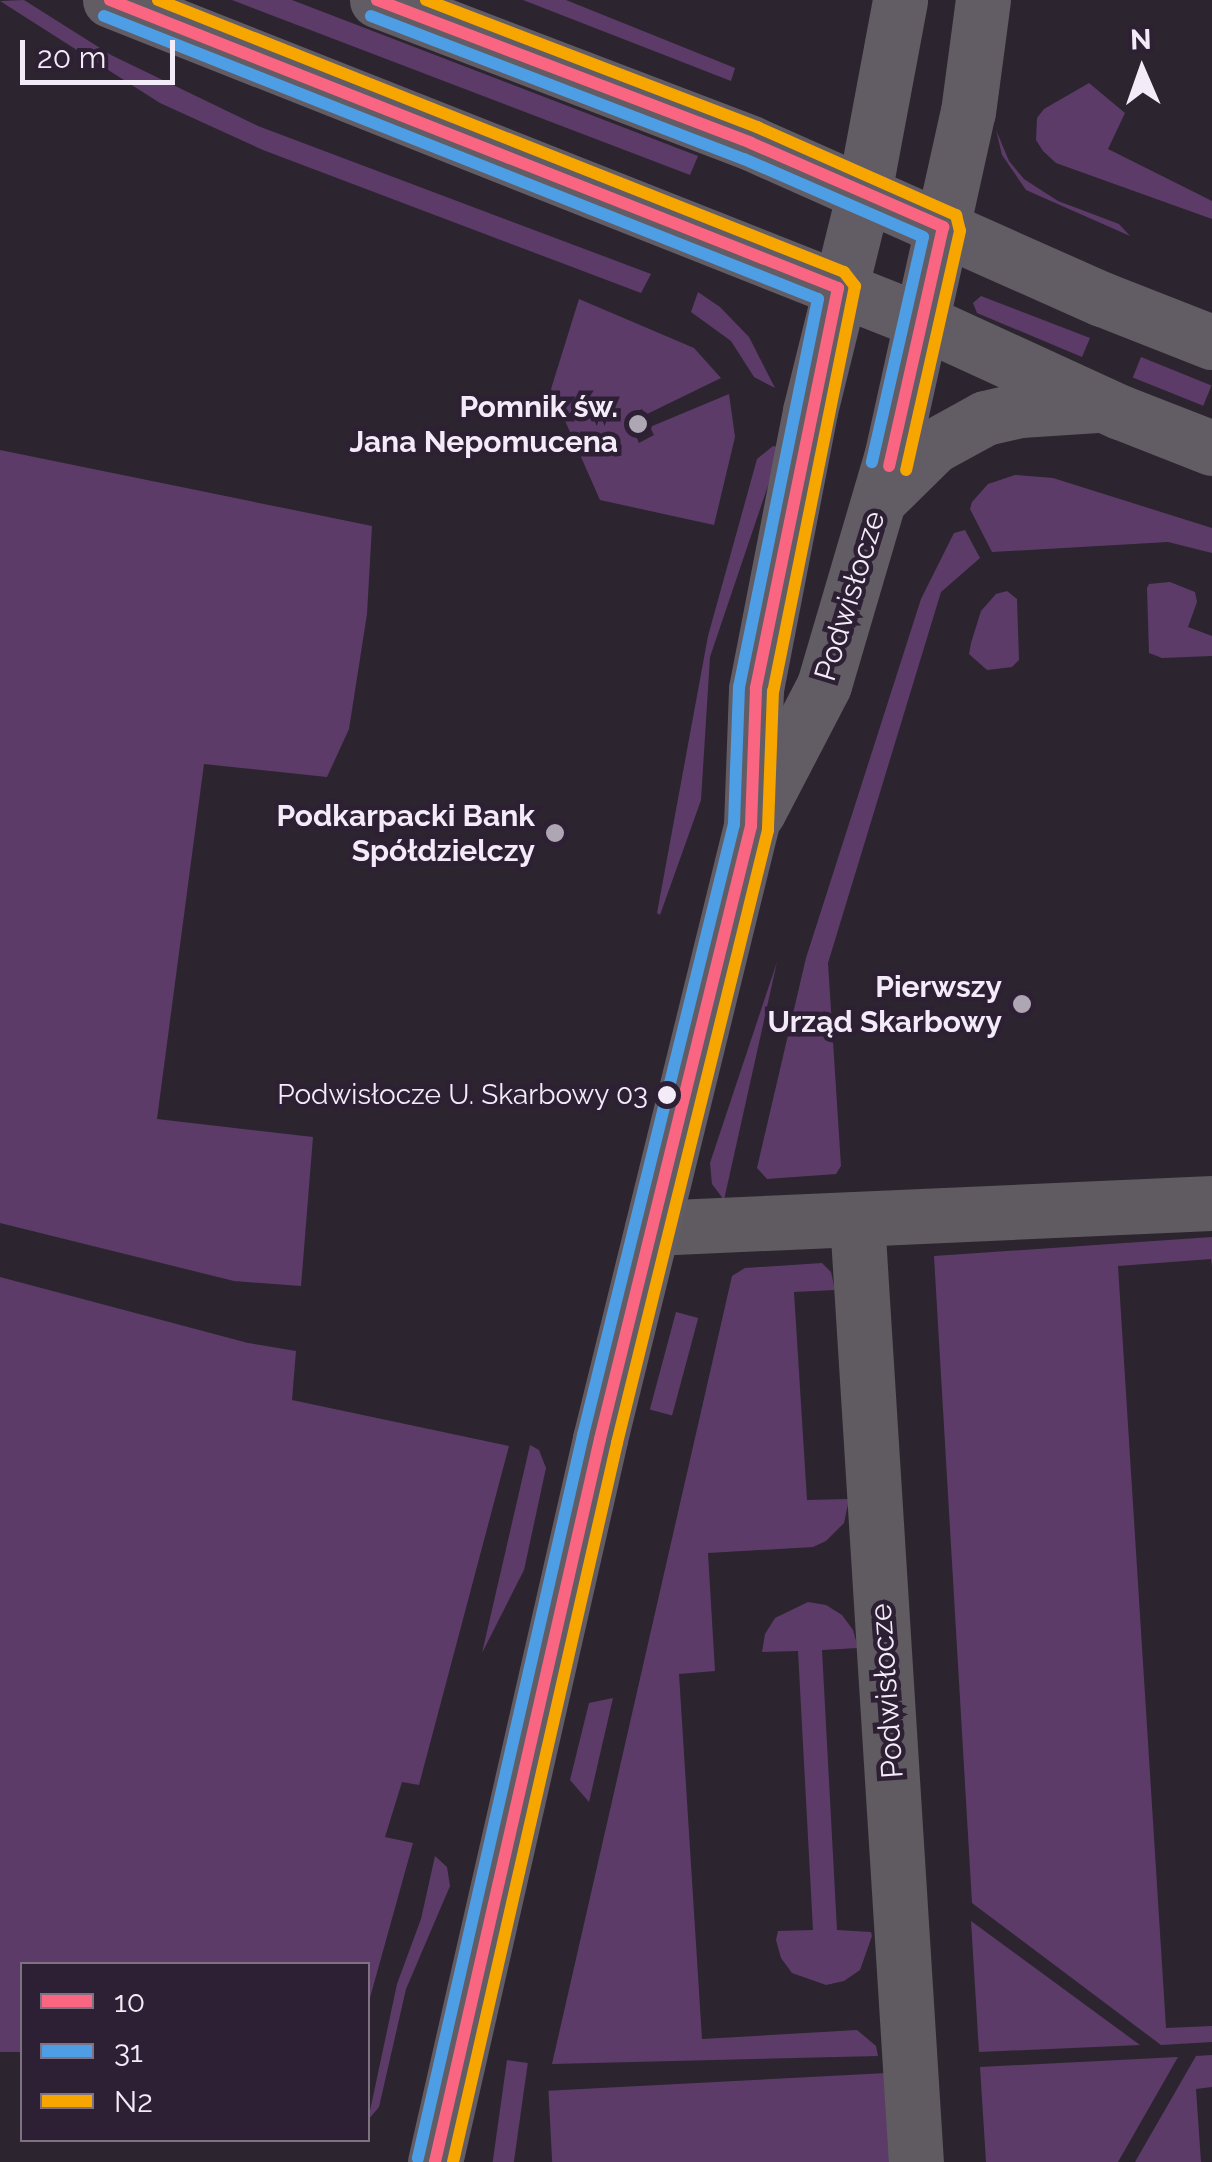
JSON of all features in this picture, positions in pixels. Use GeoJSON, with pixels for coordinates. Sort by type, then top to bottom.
{"type":"FeatureCollection","features":[{"type":"Feature","properties":{"kind":"street"},"geometry":{"type":"LineString","coordinates":[[110,0],[921,321],[1104,405],[1212,448]]}},
{"type":"Feature","properties":{"kind":"street"},"geometry":{"type":"LineString","coordinates":[[377,0],[751,144],[1212,342]]}},
{"type":"Feature","properties":{"kind":"street","name":"Podwisłocze"},"geometry":{"type":"LineString","coordinates":[[436,2162],[652,1228],[751,826],[756,689],[838,288],[864,194],[900,0]]}},
{"type":"Feature","properties":{"kind":"street","name":"Podwisłocze"},"geometry":{"type":"LineString","coordinates":[[751,826],[824,685],[880,499],[968,112],[983,0]]}},
{"type":"Feature","properties":{"kind":"street"},"geometry":{"type":"LineString","coordinates":[[880,499],[934,446],[984,418],[1020,410],[1104,405]]}},
{"type":"Feature","properties":{"kind":"street"},"geometry":{"type":"LineString","coordinates":[[652,1228],[1212,1202]]}},
{"type":"Feature","properties":{"kind":"street","name":"Podwisłocze"},"geometry":{"type":"LineString","coordinates":[[857,1220],[916,2162]]}},
{"type":"Feature","properties":{"kind":"shaded area"},"geometry":{"type":"Polygon","coordinates":[[[24,0],[111,55],[258,126],[651,274],[641,293],[263,150],[160,103],[0,1],[24,0]]]}},
{"type":"Feature","properties":{"kind":"shaded area"},"geometry":{"type":"Polygon","coordinates":[[[232,0],[292,0],[698,156],[690,175],[232,0]]]}},
{"type":"Feature","properties":{"kind":"shaded area"},"geometry":{"type":"Polygon","coordinates":[[[523,0],[566,0],[735,68],[731,81],[523,0]]]}},
{"type":"Feature","properties":{"kind":"shaded area"},"geometry":{"type":"Polygon","coordinates":[[[1089,83],[1125,113],[1108,149],[1212,201],[1212,219],[1056,163],[1043,151],[1036,140],[1037,118],[1044,109],[1089,83]]]}},
{"type":"Feature","properties":{"kind":"shaded area"},"geometry":{"type":"Polygon","coordinates":[[[996,130],[1009,161],[1024,179],[1058,201],[1119,224],[1130,236],[1026,190],[1002,155],[996,130]]]}},
{"type":"Feature","properties":{"kind":"shaded area"},"geometry":{"type":"Polygon","coordinates":[[[698,292],[720,307],[749,337],[775,388],[754,377],[731,341],[691,312],[698,292]]]}},
{"type":"Feature","properties":{"kind":"shaded area"},"geometry":{"type":"Polygon","coordinates":[[[981,296],[1090,338],[1082,357],[977,313],[973,303],[981,296]]]}},
{"type":"Feature","properties":{"kind":"shaded area"},"geometry":{"type":"Polygon","coordinates":[[[579,299],[694,348],[721,378],[645,415],[642,409],[627,416],[639,443],[654,435],[650,427],[729,394],[735,437],[714,525],[600,500],[551,389],[579,299]]]}},
{"type":"Feature","properties":{"kind":"shaded area"},"geometry":{"type":"Polygon","coordinates":[[[1141,357],[1211,385],[1203,406],[1133,377],[1141,357]]]}},
{"type":"Feature","properties":{"kind":"shaded area"},"geometry":{"type":"Polygon","coordinates":[[[773,446],[780,447],[779,453],[710,657],[701,800],[660,915],[657,913],[708,636],[757,459],[773,446]]]}},
{"type":"Feature","properties":{"kind":"shaded area"},"geometry":{"type":"Polygon","coordinates":[[[0,450],[372,526],[367,614],[349,729],[327,777],[204,764],[157,1119],[313,1137],[301,1286],[234,1281],[0,1223],[0,450]]]}},
{"type":"Feature","properties":{"kind":"shaded area"},"geometry":{"type":"Polygon","coordinates":[[[1015,475],[1053,478],[1212,528],[1212,553],[1168,542],[992,552],[970,509],[972,502],[988,484],[1015,475]]]}},
{"type":"Feature","properties":{"kind":"shaded area"},"geometry":{"type":"Polygon","coordinates":[[[965,530],[980,558],[941,592],[828,963],[841,1166],[836,1174],[767,1179],[757,1168],[806,958],[921,599],[954,533],[965,530]]]}},
{"type":"Feature","properties":{"kind":"shaded area"},"geometry":{"type":"Polygon","coordinates":[[[1170,582],[1195,592],[1197,602],[1188,627],[1212,636],[1212,656],[1162,658],[1149,653],[1147,588],[1149,584],[1170,582]]]}},
{"type":"Feature","properties":{"kind":"shaded area"},"geometry":{"type":"Polygon","coordinates":[[[1007,591],[1017,599],[1019,660],[1012,667],[987,670],[969,654],[971,643],[981,611],[996,594],[1007,591]]]}},
{"type":"Feature","properties":{"kind":"shaded area"},"geometry":{"type":"Polygon","coordinates":[[[777,962],[724,1200],[712,1184],[710,1163],[777,962]]]}},
{"type":"Feature","properties":{"kind":"shaded area"},"geometry":{"type":"Polygon","coordinates":[[[1212,1237],[1212,1267],[1211,1259],[1118,1266],[1166,2028],[1212,2026],[1212,2042],[1161,2045],[972,1903],[934,1256],[1212,1237]]]}},
{"type":"Feature","properties":{"kind":"shaded area"},"geometry":{"type":"Polygon","coordinates":[[[822,1263],[831,1272],[835,1290],[794,1292],[807,1500],[849,1499],[844,1523],[826,1541],[813,1547],[708,1553],[715,1671],[679,1674],[702,2039],[857,2030],[876,2046],[878,2056],[552,2064],[732,1276],[745,1268],[822,1263]]]}},
{"type":"Feature","properties":{"kind":"shaded area"},"geometry":{"type":"Polygon","coordinates":[[[0,1277],[248,1343],[296,1351],[292,1400],[509,1446],[419,1785],[402,1782],[385,1837],[413,1843],[370,1998],[370,1962],[20,1962],[20,2052],[0,2052],[0,1277]]]}},
{"type":"Feature","properties":{"kind":"shaded area"},"geometry":{"type":"Polygon","coordinates":[[[676,1312],[698,1318],[672,1416],[650,1410],[676,1312]]]}},
{"type":"Feature","properties":{"kind":"shaded area"},"geometry":{"type":"Polygon","coordinates":[[[530,1445],[539,1450],[546,1468],[524,1570],[482,1653],[530,1445]]]}},
{"type":"Feature","properties":{"kind":"shaded area"},"geometry":{"type":"Polygon","coordinates":[[[808,1602],[826,1605],[842,1615],[853,1630],[858,1648],[822,1650],[837,1930],[871,1932],[872,1936],[860,1970],[844,1981],[826,1985],[792,1973],[781,1958],[776,1940],[778,1931],[813,1930],[798,1651],[762,1652],[765,1634],[775,1618],[808,1602]]]}},
{"type":"Feature","properties":{"kind":"shaded area"},"geometry":{"type":"Polygon","coordinates":[[[613,1698],[589,1802],[570,1780],[589,1703],[613,1698]]]}},
{"type":"Feature","properties":{"kind":"shaded area"},"geometry":{"type":"Polygon","coordinates":[[[435,1856],[447,1867],[450,1886],[406,1989],[379,2107],[370,2118],[397,1984],[421,1919],[435,1856]]]}},
{"type":"Feature","properties":{"kind":"shaded area"},"geometry":{"type":"Polygon","coordinates":[[[971,1921],[1140,2045],[979,2052],[971,1921]]]}},
{"type":"Feature","properties":{"kind":"shaded area"},"geometry":{"type":"Polygon","coordinates":[[[1212,2055],[1212,2087],[1196,2089],[1201,2162],[1135,2162],[1196,2056],[1212,2055]]]}},
{"type":"Feature","properties":{"kind":"shaded area"},"geometry":{"type":"Polygon","coordinates":[[[1178,2057],[1118,2162],[986,2162],[980,2067],[1178,2057]]]}},
{"type":"Feature","properties":{"kind":"shaded area"},"geometry":{"type":"Polygon","coordinates":[[[507,2060],[528,2063],[514,2162],[493,2162],[507,2060]]]}},
{"type":"Feature","properties":{"kind":"shaded area"},"geometry":{"type":"Polygon","coordinates":[[[887,2073],[892,2162],[552,2162],[548,2091],[887,2073]]]}},
{"type":"Feature","properties":{"kind":"transit line","name":"10"},"geometry":{"type":"LineString","coordinates":[[110,0],[838,288],[756,689],[751,826],[600,1439],[435,2162]]}},
{"type":"Feature","properties":{"kind":"transit line","name":"N2"},"geometry":{"type":"LineString","coordinates":[[158,0],[844,272],[855,286],[773,691],[768,830],[617,1443],[453,2162]]}},
{"type":"Feature","properties":{"kind":"transit line","name":"10"},"geometry":{"type":"LineString","coordinates":[[377,0],[751,143],[943,227],[889,466]]}},
{"type":"Feature","properties":{"kind":"transit line","name":"N2"},"geometry":{"type":"LineString","coordinates":[[426,0],[757,127],[956,215],[960,231],[906,470]]}},
{"type":"Feature","properties":{"kind":"transit line","name":"31"},"geometry":{"type":"LineString","coordinates":[[104,16],[818,299],[739,687],[734,824],[583,1435],[418,2158]]}},
{"type":"Feature","properties":{"kind":"transit line","name":"31"},"geometry":{"type":"LineString","coordinates":[[371,16],[744,159],[923,237],[872,462]]}},
{"type":"Feature","properties":{"kind":"place","name":"Pomnik św. Jana Nepomucena"},"geometry":{"type":"Point","coordinates":[638,424]}},
{"type":"Feature","properties":{"kind":"place","name":"Podkarpacki Bank Spółdzielczy"},"geometry":{"type":"Point","coordinates":[555,833]}},
{"type":"Feature","properties":{"kind":"place","name":"Pierwszy Urząd Skarbowy"},"geometry":{"type":"Point","coordinates":[1022,1004]}},
{"type":"Feature","properties":{"kind":"place","name":"Podwisłocze U. Skarbowy 03"},"geometry":{"type":"Point","coordinates":[667,1095]}}]}
